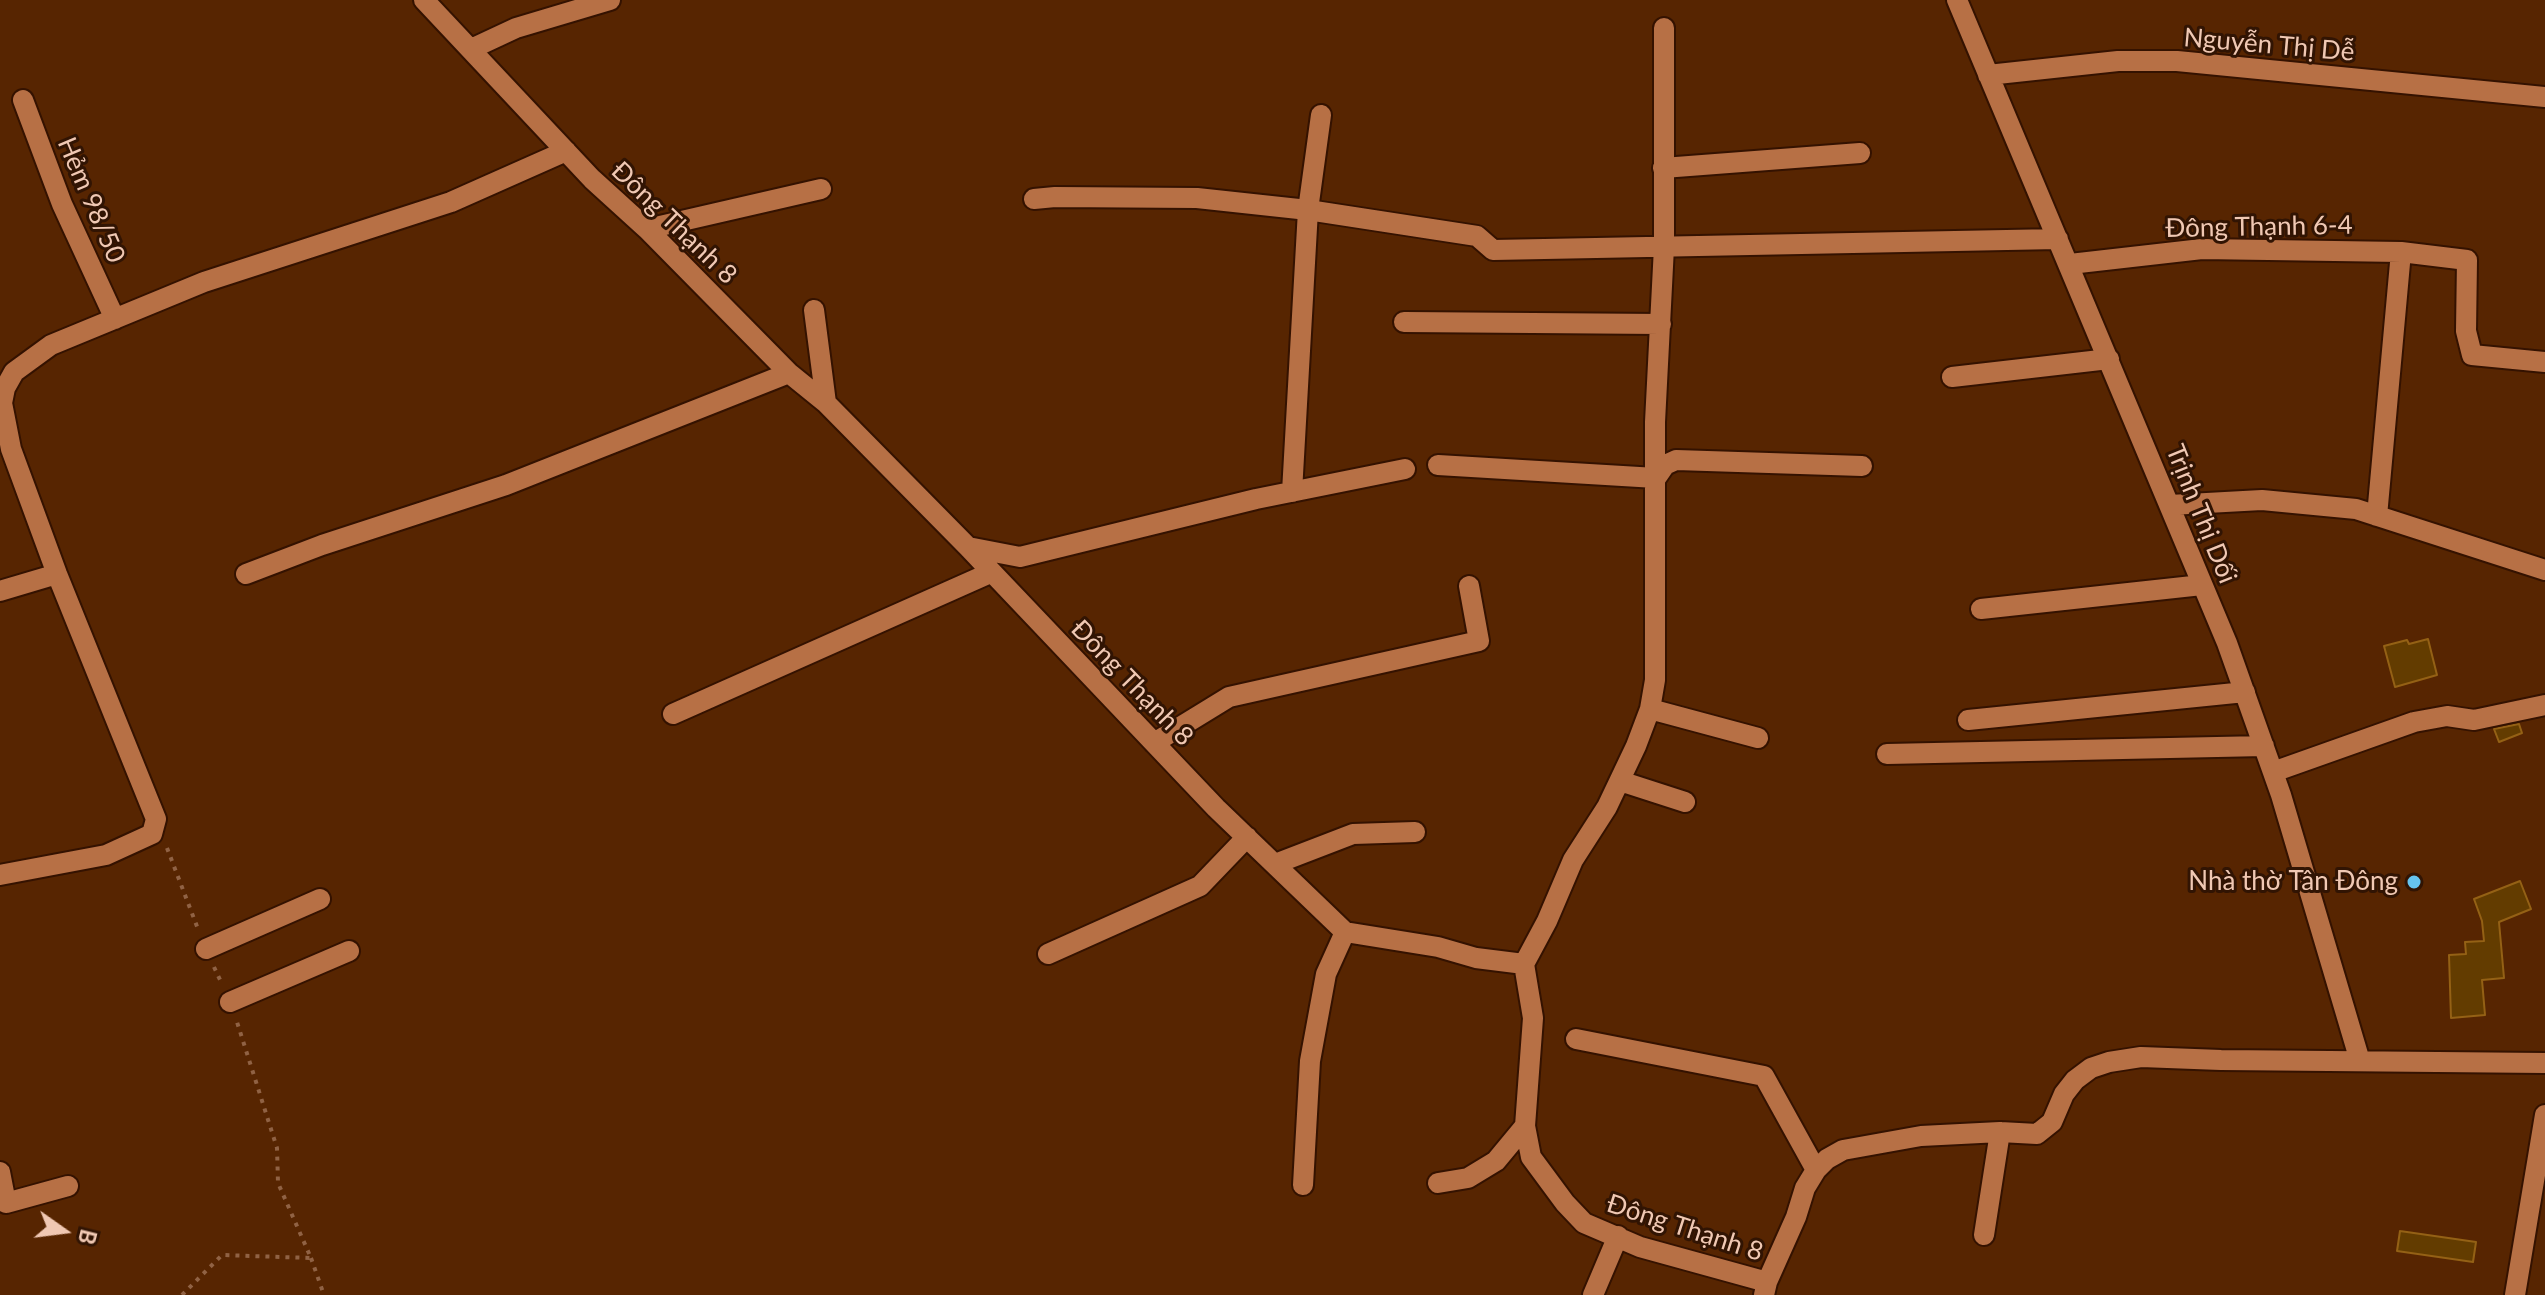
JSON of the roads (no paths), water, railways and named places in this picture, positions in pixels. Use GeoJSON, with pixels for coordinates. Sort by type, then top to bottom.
{"type":"FeatureCollection","features":[{"type":"Feature","properties":{"kind":"street","name":"Đông Thạnh 8"},"geometry":{"type":"LineString","coordinates":[[424,0],[592,179],[647,229],[789,373],[826,403],[1154,743],[1345,932]]}},
{"type":"Feature","properties":{"kind":"street"},"geometry":{"type":"LineString","coordinates":[[471,49],[516,28],[610,0]]}},
{"type":"Feature","properties":{"kind":"street","name":"Trịnh Thị Dối"},"geometry":{"type":"LineString","coordinates":[[1957,0],[2227,643],[2273,772],[2360,1061]]}},
{"type":"Feature","properties":{"kind":"street"},"geometry":{"type":"LineString","coordinates":[[1303,1185],[1310,1061],[1326,974],[1345,932],[1408,940],[1476,958],[1524,964],[1547,921],[1573,860],[1620,781],[1650,709],[1655,680],[1655,422],[1664,247],[1664,28]]}},
{"type":"Feature","properties":{"kind":"street","name":"Nguyễn Thị Dễ"},"geometry":{"type":"LineString","coordinates":[[1988,75],[2118,61],[2177,61],[2545,97]]}},
{"type":"Feature","properties":{"kind":"street","name":"Hẻm 98/50"},"geometry":{"type":"LineString","coordinates":[[23,100],[62,204],[115,319]]}},
{"type":"Feature","properties":{"kind":"street"},"geometry":{"type":"LineString","coordinates":[[1292,492],[1308,210],[1321,115]]}},
{"type":"Feature","properties":{"kind":"street"},"geometry":{"type":"LineString","coordinates":[[0,875],[106,855],[152,834],[156,819],[57,574],[11,449],[2,403],[2,386],[14,372],[51,345],[204,282],[451,202],[566,151]]}},
{"type":"Feature","properties":{"kind":"street"},"geometry":{"type":"LineString","coordinates":[[1663,168],[1860,153]]}},
{"type":"Feature","properties":{"kind":"street"},"geometry":{"type":"LineString","coordinates":[[647,229],[821,189]]}},
{"type":"Feature","properties":{"kind":"street"},"geometry":{"type":"LineString","coordinates":[[1034,199],[1197,198],[1308,210],[1477,236],[1493,250],[2058,239]]}},
{"type":"Feature","properties":{"kind":"street","name":"Đông Thạnh 6-4"},"geometry":{"type":"LineString","coordinates":[[2070,264],[2202,249],[2401,252],[2467,260],[2466,331],[2472,355],[2545,362]]}},
{"type":"Feature","properties":{"kind":"street"},"geometry":{"type":"LineString","coordinates":[[2377,516],[2401,252]]}},
{"type":"Feature","properties":{"kind":"street"},"geometry":{"type":"LineString","coordinates":[[814,310],[826,403]]}},
{"type":"Feature","properties":{"kind":"street"},"geometry":{"type":"LineString","coordinates":[[1404,322],[1661,324]]}},
{"type":"Feature","properties":{"kind":"street"},"geometry":{"type":"LineString","coordinates":[[1952,377],[2109,359]]}},
{"type":"Feature","properties":{"kind":"street"},"geometry":{"type":"LineString","coordinates":[[246,574],[322,545],[506,485],[789,373]]}},
{"type":"Feature","properties":{"kind":"street"},"geometry":{"type":"LineString","coordinates":[[1656,478],[1665,465],[1676,460],[1862,466]]}},
{"type":"Feature","properties":{"kind":"street"},"geometry":{"type":"LineString","coordinates":[[1438,465],[1656,478]]}},
{"type":"Feature","properties":{"kind":"street"},"geometry":{"type":"LineString","coordinates":[[968,547],[1020,557],[1123,530],[1405,469]]}},
{"type":"Feature","properties":{"kind":"street"},"geometry":{"type":"LineString","coordinates":[[2170,505],[2262,500],[2356,509],[2545,570]]}},
{"type":"Feature","properties":{"kind":"street"},"geometry":{"type":"LineString","coordinates":[[673,714],[990,573]]}},
{"type":"Feature","properties":{"kind":"street"},"geometry":{"type":"LineString","coordinates":[[0,591],[57,574]]}},
{"type":"Feature","properties":{"kind":"street"},"geometry":{"type":"LineString","coordinates":[[1981,609],[2202,585]]}},
{"type":"Feature","properties":{"kind":"street"},"geometry":{"type":"LineString","coordinates":[[1154,743],[1229,697],[1479,641],[1469,586]]}},
{"type":"Feature","properties":{"kind":"street"},"geometry":{"type":"LineString","coordinates":[[1968,720],[2245,692]]}},
{"type":"Feature","properties":{"kind":"street"},"geometry":{"type":"LineString","coordinates":[[2273,772],[2414,722],[2447,716],[2474,720],[2545,705]]}},
{"type":"Feature","properties":{"kind":"street"},"geometry":{"type":"LineString","coordinates":[[1650,709],[1758,738]]}},
{"type":"Feature","properties":{"kind":"street"},"geometry":{"type":"LineString","coordinates":[[1887,754],[2264,746]]}},
{"type":"Feature","properties":{"kind":"street"},"geometry":{"type":"LineString","coordinates":[[1620,781],[1685,802]]}},
{"type":"Feature","properties":{"kind":"street"},"geometry":{"type":"LineString","coordinates":[[1275,864],[1353,834],[1415,832]]}},
{"type":"Feature","properties":{"kind":"street"},"geometry":{"type":"LineString","coordinates":[[1048,954],[1200,886],[1247,837]]}},
{"type":"Feature","properties":{"kind":"street"},"geometry":{"type":"LineString","coordinates":[[206,949],[320,899]]}},
{"type":"Feature","properties":{"kind":"street"},"geometry":{"type":"LineString","coordinates":[[230,1002],[349,951]]}},
{"type":"Feature","properties":{"kind":"street","name":"Đông Thạnh 8"},"geometry":{"type":"LineString","coordinates":[[1524,964],[1533,1018],[1525,1126],[1531,1157],[1565,1203],[1584,1223],[1640,1247],[1766,1288]]}},
{"type":"Feature","properties":{"kind":"street"},"geometry":{"type":"LineString","coordinates":[[1576,1039],[1764,1076],[1816,1170]]}},
{"type":"Feature","properties":{"kind":"street"},"geometry":{"type":"LineString","coordinates":[[1766,1288],[1805,1188],[1827,1159],[1843,1150],[1921,1136],[2000,1132],[2037,1134],[2052,1122],[2064,1094],[2075,1080],[2091,1068],[2109,1062],[2141,1057],[2545,1063]]}},
{"type":"Feature","properties":{"kind":"street"},"geometry":{"type":"LineString","coordinates":[[2515,1295],[2545,1115]]}},
{"type":"Feature","properties":{"kind":"street"},"geometry":{"type":"LineString","coordinates":[[1438,1183],[1468,1178],[1496,1161],[1525,1126]]}},
{"type":"Feature","properties":{"kind":"street"},"geometry":{"type":"LineString","coordinates":[[1984,1235],[2000,1132]]}},
{"type":"Feature","properties":{"kind":"street"},"geometry":{"type":"LineString","coordinates":[[0,1172],[6,1203],[68,1186]]}},
{"type":"Feature","properties":{"kind":"street"},"geometry":{"type":"LineString","coordinates":[[1593,1295],[1618,1236]]}},
{"type":"Feature","properties":{"kind":"place","name":"Nhà thờ Tân Đông"},"geometry":{"type":"Point","coordinates":[2414,882]}}]}
